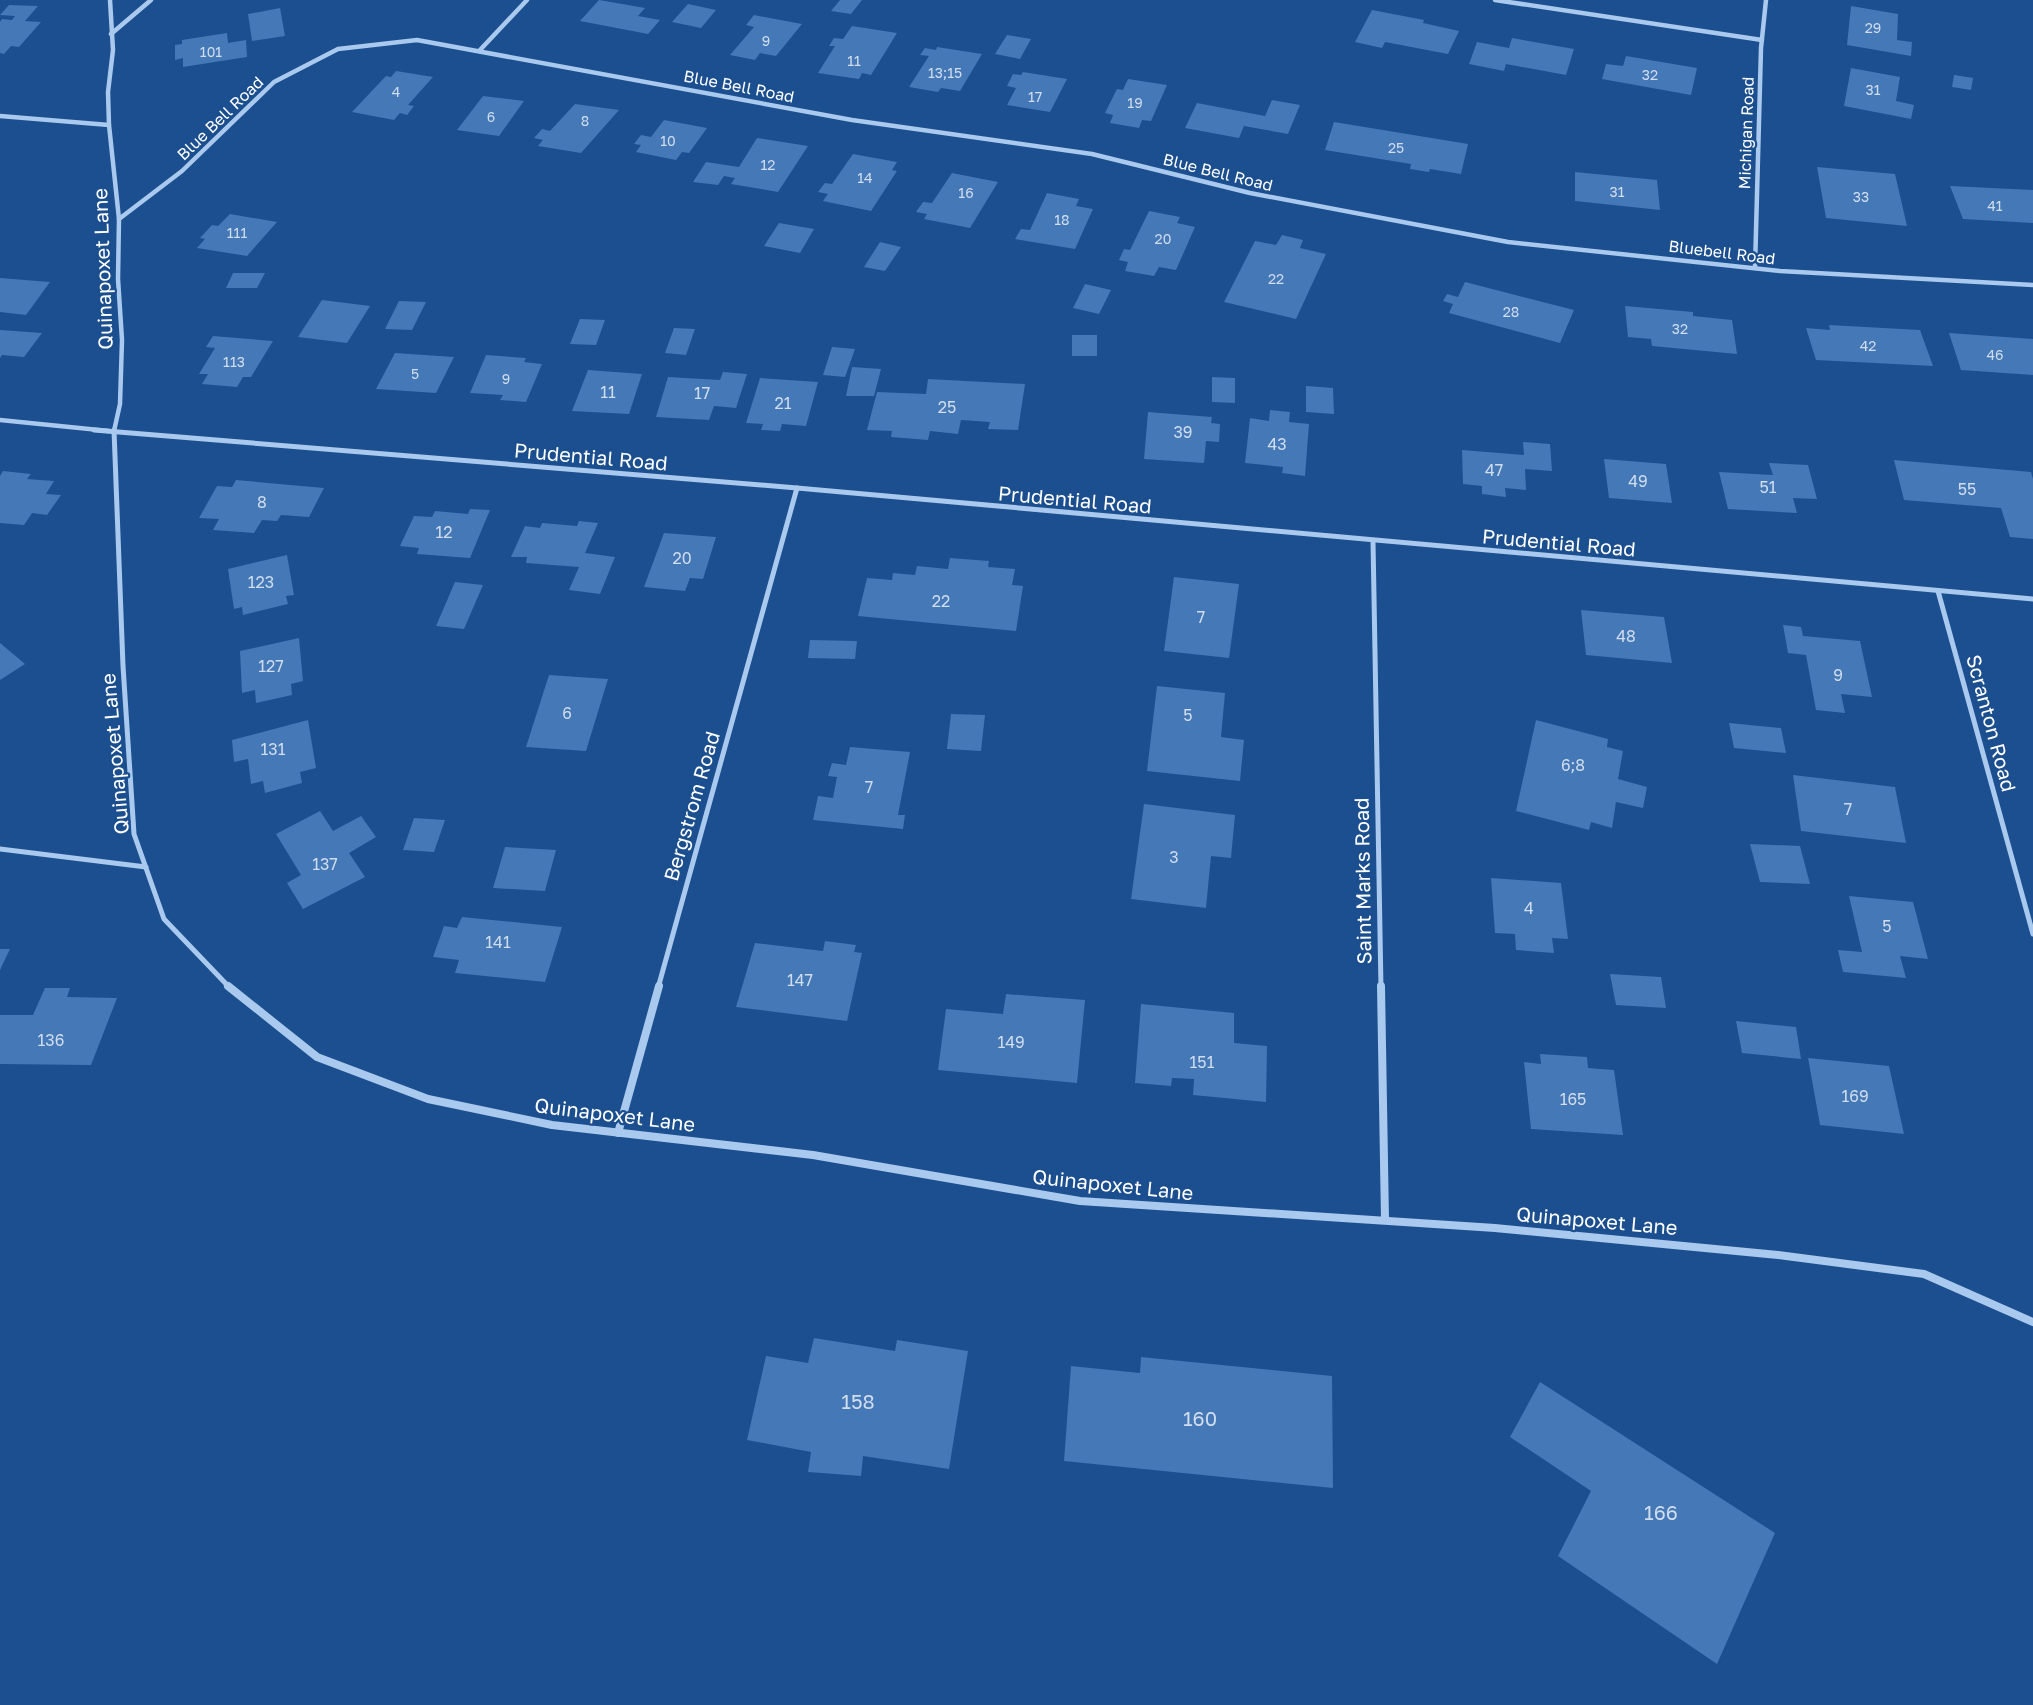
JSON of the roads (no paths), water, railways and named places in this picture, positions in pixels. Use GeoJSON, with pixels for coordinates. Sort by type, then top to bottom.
{"type":"FeatureCollection","features":[{"type":"Feature","properties":{"kind":"street","name":"Quinapoxet Lane"},"geometry":{"type":"LineString","coordinates":[[110,0],[109,126],[119,219],[118,279],[122,340],[120,404],[114,432],[123,666],[134,834],[164,920],[233,991],[317,1057],[428,1099],[552,1125],[813,1155],[1080,1201],[1385,1220],[1636,1239],[1924,1274],[2033,1322]]}},
{"type":"Feature","properties":{"kind":"street"},"geometry":{"type":"LineString","coordinates":[[111,34],[151,0]]}},
{"type":"Feature","properties":{"kind":"street"},"geometry":{"type":"LineString","coordinates":[[480,50],[527,0]]}},
{"type":"Feature","properties":{"kind":"street"},"geometry":{"type":"LineString","coordinates":[[1495,0],[1762,40]]}},
{"type":"Feature","properties":{"kind":"street","name":"Michigan Road"},"geometry":{"type":"LineString","coordinates":[[1755,268],[1762,40],[1766,0]]}},
{"type":"Feature","properties":{"kind":"street","name":"Blue Bell Road"},"geometry":{"type":"LineString","coordinates":[[119,219],[182,171],[274,82],[338,49],[417,40],[852,120],[1092,154],[1250,193],[1409,224]]}},
{"type":"Feature","properties":{"kind":"street"},"geometry":{"type":"LineString","coordinates":[[0,116],[109,126]]}},
{"type":"Feature","properties":{"kind":"street","name":"Bluebell Road"},"geometry":{"type":"LineString","coordinates":[[1409,224],[1508,242],[1755,268],[2033,285]]}},
{"type":"Feature","properties":{"kind":"street","name":"Prudential Road"},"geometry":{"type":"LineString","coordinates":[[0,420],[114,432],[200,437],[797,488],[2033,599]]}},
{"type":"Feature","properties":{"kind":"street","name":"Bergstrom Road"},"geometry":{"type":"LineString","coordinates":[[618,1133],[797,488]]}},
{"type":"Feature","properties":{"kind":"street","name":"Saint Marks Road"},"geometry":{"type":"LineString","coordinates":[[1373,541],[1385,1220]]}},
{"type":"Feature","properties":{"kind":"street","name":"Scranton Road"},"geometry":{"type":"LineString","coordinates":[[1938,591],[2033,934]]}},
{"type":"Feature","properties":{"kind":"street"},"geometry":{"type":"LineString","coordinates":[[0,849],[146,867]]}}]}
